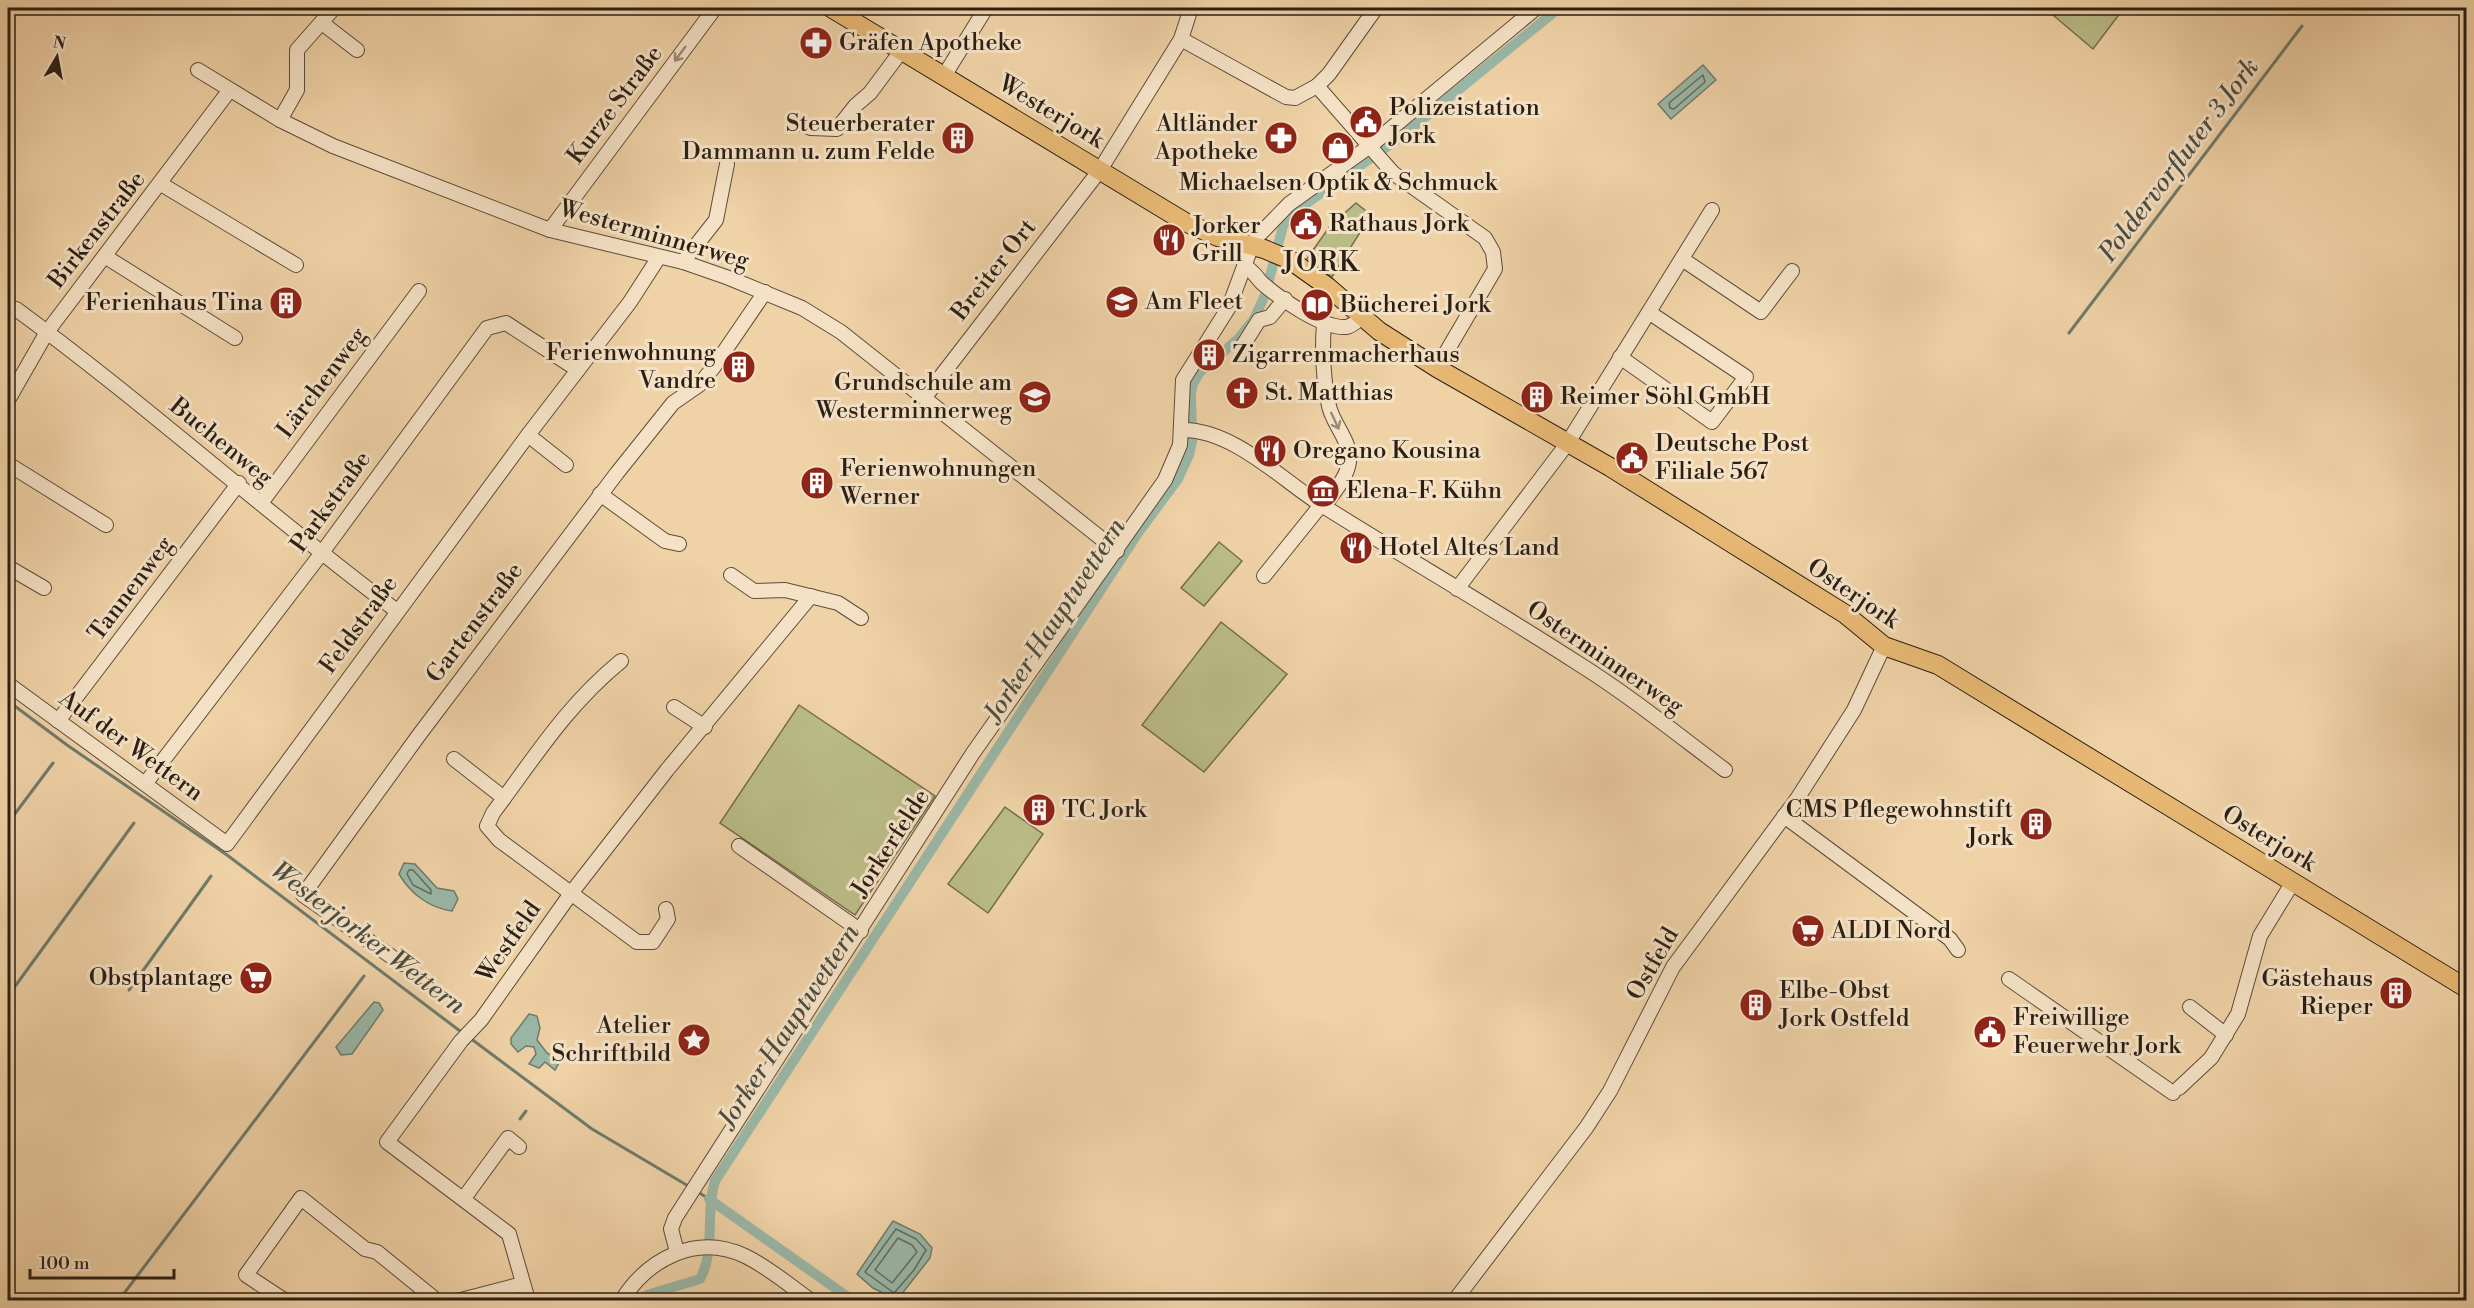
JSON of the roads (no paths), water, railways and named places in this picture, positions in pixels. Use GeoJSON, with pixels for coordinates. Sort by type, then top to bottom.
{"type":"FeatureCollection","features":[{"type":"Feature","properties":{"kind":"main road","name":"Westerjork"},"geometry":{"type":"LineString","coordinates":[[831,8],[1205,233],[1252,245]]}},
{"type":"Feature","properties":{"kind":"main road","name":"Osterjork"},"geometry":{"type":"LineString","coordinates":[[1252,245],[1276,253],[1328,287],[1361,317],[1437,368],[1610,467],[1845,614],[1884,646],[1938,665],[2466,988]]}},
{"type":"Feature","properties":{"kind":"street"},"geometry":{"type":"LineString","coordinates":[[280,120],[297,90],[297,50],[334,8]]}},
{"type":"Feature","properties":{"kind":"street","name":"Kurze Straße"},"geometry":{"type":"LineString","coordinates":[[550,230],[715,8]]}},
{"type":"Feature","properties":{"kind":"street"},"geometry":{"type":"LineString","coordinates":[[944,76],[986,8]]}},
{"type":"Feature","properties":{"kind":"street","name":"Breiter Ort"},"geometry":{"type":"LineString","coordinates":[[925,397],[1100,170],[1182,39],[1191,8]]}},
{"type":"Feature","properties":{"kind":"street"},"geometry":{"type":"LineString","coordinates":[[1182,39],[1286,97],[1295,98],[1317,86],[1329,74],[1376,8]]}},
{"type":"Feature","properties":{"kind":"street"},"geometry":{"type":"LineString","coordinates":[[1189,431],[1180,399],[1183,380],[1229,307],[1252,245],[1288,204],[1375,151],[1536,8]]}},
{"type":"Feature","properties":{"kind":"street"},"geometry":{"type":"LineString","coordinates":[[322,23],[357,50]]}},
{"type":"Feature","properties":{"kind":"street"},"geometry":{"type":"LineString","coordinates":[[796,122],[811,128],[837,129],[856,105],[870,93],[902,50]]}},
{"type":"Feature","properties":{"kind":"street","name":"Westerminnerweg"},"geometry":{"type":"LineString","coordinates":[[198,70],[280,120],[333,146],[550,230],[683,262],[802,308],[841,332],[1117,551]]}},
{"type":"Feature","properties":{"kind":"street"},"geometry":{"type":"LineString","coordinates":[[1317,86],[1398,178],[1485,238],[1493,252],[1495,269],[1437,368]]}},
{"type":"Feature","properties":{"kind":"street","name":"Birkenstraße"},"geometry":{"type":"LineString","coordinates":[[8,400],[47,332],[106,257],[229,91]]}},
{"type":"Feature","properties":{"kind":"street"},"geometry":{"type":"LineString","coordinates":[[683,262],[716,220],[727,164]]}},
{"type":"Feature","properties":{"kind":"street"},"geometry":{"type":"LineString","coordinates":[[161,184],[296,265]]}},
{"type":"Feature","properties":{"kind":"street"},"geometry":{"type":"LineString","coordinates":[[1457,589],[1567,444],[1712,210]]}},
{"type":"Feature","properties":{"kind":"street"},"geometry":{"type":"LineString","coordinates":[[106,257],[235,338]]}},
{"type":"Feature","properties":{"kind":"street","name":"Feldstraße"},"geometry":{"type":"LineString","coordinates":[[227,844],[397,611],[630,302],[659,257]]}},
{"type":"Feature","properties":{"kind":"street"},"geometry":{"type":"LineString","coordinates":[[1682,259],[1761,312],[1792,271]]}},
{"type":"Feature","properties":{"kind":"street"},"geometry":{"type":"LineString","coordinates":[[1245,267],[1285,299],[1324,323],[1345,327],[1354,325],[1361,317]]}},
{"type":"Feature","properties":{"kind":"street","name":"Lärchenweg"},"geometry":{"type":"LineString","coordinates":[[261,503],[419,291]]}},
{"type":"Feature","properties":{"kind":"street","name":"Gartenstraße"},"geometry":{"type":"LineString","coordinates":[[402,964],[303,895],[419,735],[600,494],[673,403],[699,385],[713,368],[765,292]]}},
{"type":"Feature","properties":{"kind":"street"},"geometry":{"type":"LineString","coordinates":[[1242,347],[1259,321],[1270,317],[1285,299]]}},
{"type":"Feature","properties":{"kind":"street","name":"Buchenweg"},"geometry":{"type":"LineString","coordinates":[[16,309],[239,483],[321,554],[397,611]]}},
{"type":"Feature","properties":{"kind":"street"},"geometry":{"type":"LineString","coordinates":[[1620,357],[1712,422],[1746,377],[1650,313]]}},
{"type":"Feature","properties":{"kind":"street","name":"Parkstraße"},"geometry":{"type":"LineString","coordinates":[[145,784],[321,554],[487,328],[506,323],[578,370]]}},
{"type":"Feature","properties":{"kind":"street"},"geometry":{"type":"LineString","coordinates":[[1264,576],[1348,471],[1349,450],[1329,408],[1322,346],[1324,323]]}},
{"type":"Feature","properties":{"kind":"street","name":"Osterminnerweg"},"geometry":{"type":"LineString","coordinates":[[1189,431],[1251,454],[1323,505],[1579,664],[1725,770]]}},
{"type":"Feature","properties":{"kind":"street","name":"Jorkerfelde"},"geometry":{"type":"LineString","coordinates":[[677,1252],[672,1229],[675,1218],[973,753],[1165,480],[1189,431]]}},
{"type":"Feature","properties":{"kind":"street"},"geometry":{"type":"LineString","coordinates":[[528,435],[566,465]]}},
{"type":"Feature","properties":{"kind":"street"},"geometry":{"type":"LineString","coordinates":[[8,464],[106,525]]}},
{"type":"Feature","properties":{"kind":"street","name":"Tannenweg"},"geometry":{"type":"LineString","coordinates":[[58,722],[239,483]]}},
{"type":"Feature","properties":{"kind":"street"},"geometry":{"type":"LineString","coordinates":[[600,494],[665,541],[680,544]]}},
{"type":"Feature","properties":{"kind":"street"},"geometry":{"type":"LineString","coordinates":[[8,567],[44,588]]}},
{"type":"Feature","properties":{"kind":"street"},"geometry":{"type":"LineString","coordinates":[[731,575],[754,591],[785,590],[811,596],[838,603],[861,618]]}},
{"type":"Feature","properties":{"kind":"street","name":"Westfeld"},"geometry":{"type":"LineString","coordinates":[[528,1300],[510,1234],[387,1142],[470,1029],[481,1020],[572,892],[667,770],[705,727],[811,596]]}},
{"type":"Feature","properties":{"kind":"street","name":"Ostfeld"},"geometry":{"type":"LineString","coordinates":[[1455,1300],[1586,1128],[1610,1091],[1673,967],[1785,816],[1854,710],[1884,646]]}},
{"type":"Feature","properties":{"kind":"street"},"geometry":{"type":"LineString","coordinates":[[621,661],[590,686],[557,723],[487,826],[499,840],[637,942],[653,942],[668,919],[666,909]]}},
{"type":"Feature","properties":{"kind":"street","name":"Auf der Wettern"},"geometry":{"type":"LineString","coordinates":[[8,684],[227,844]]}},
{"type":"Feature","properties":{"kind":"street"},"geometry":{"type":"LineString","coordinates":[[674,707],[705,727]]}},
{"type":"Feature","properties":{"kind":"street"},"geometry":{"type":"LineString","coordinates":[[454,759],[504,798]]}},
{"type":"Feature","properties":{"kind":"street"},"geometry":{"type":"LineString","coordinates":[[1785,816],[1950,939],[1958,950]]}},
{"type":"Feature","properties":{"kind":"street"},"geometry":{"type":"LineString","coordinates":[[739,846],[861,931]]}},
{"type":"Feature","properties":{"kind":"street"},"geometry":{"type":"LineString","coordinates":[[2009,979],[2176,1090],[2211,1058],[2238,1014],[2260,936],[2293,882]]}},
{"type":"Feature","properties":{"kind":"street"},"geometry":{"type":"LineString","coordinates":[[2190,1007],[2226,1035]]}},
{"type":"Feature","properties":{"kind":"street"},"geometry":{"type":"LineString","coordinates":[[464,1198],[508,1138],[519,1147]]}},
{"type":"Feature","properties":{"kind":"street"},"geometry":{"type":"LineString","coordinates":[[284,1300],[246,1275],[301,1198],[365,1249],[378,1252],[436,1300]]}},
{"type":"Feature","properties":{"kind":"street"},"geometry":{"type":"LineString","coordinates":[[622,1300],[645,1271],[677,1252],[697,1248],[718,1248],[753,1260],[810,1300]]}},
{"type":"Feature","properties":{"kind":"street"},"geometry":{"type":"LineString","coordinates":[[461,1300],[522,1284]]}},
{"type":"Feature","properties":{"kind":"water"},"geometry":{"type":"Polygon","coordinates":[[[1703,65],[1716,80],[1671,119],[1658,104],[1703,65]]]}},
{"type":"Feature","properties":{"kind":"water"},"geometry":{"type":"Polygon","coordinates":[[[404,863],[415,864],[437,888],[454,891],[458,899],[452,911],[428,903],[409,887],[399,874],[404,863]]]}},
{"type":"Feature","properties":{"kind":"water"},"geometry":{"type":"Polygon","coordinates":[[[374,1002],[379,1003],[383,1010],[352,1054],[341,1055],[336,1047],[374,1002]]]}},
{"type":"Feature","properties":{"kind":"water"},"geometry":{"type":"Polygon","coordinates":[[[529,1014],[537,1016],[540,1028],[537,1040],[547,1053],[560,1061],[555,1070],[545,1062],[539,1068],[529,1064],[536,1054],[534,1047],[526,1046],[518,1052],[511,1044],[511,1038],[529,1014]]]}},
{"type":"Feature","properties":{"kind":"water"},"geometry":{"type":"Polygon","coordinates":[[[893,1221],[920,1234],[932,1248],[930,1258],[897,1300],[873,1288],[857,1274],[893,1221]]]}},
{"type":"Feature","properties":{"kind":"waterway","name":"Jorker Hauptwettern"},"geometry":{"type":"LineString","coordinates":[[638,1300],[647,1295],[700,1279],[708,1256],[712,1193],[715,1181],[1138,533],[1178,479],[1192,442],[1191,393],[1193,384],[1199,373],[1238,339],[1254,319],[1265,295],[1283,226],[1290,215],[1398,139],[1559,8]]}},
{"type":"Feature","properties":{"kind":"waterway","name":"Poldervorfluter 3 Jork"},"geometry":{"type":"LineString","coordinates":[[2069,333],[2302,26]]}},
{"type":"Feature","properties":{"kind":"waterway","name":"Westerjorker Wettern"},"geometry":{"type":"LineString","coordinates":[[8,701],[67,745],[227,855],[464,1034]]}},
{"type":"Feature","properties":{"kind":"waterway"},"geometry":{"type":"LineString","coordinates":[[8,823],[53,763]]}},
{"type":"Feature","properties":{"kind":"waterway"},"geometry":{"type":"LineString","coordinates":[[8,996],[134,823]]}},
{"type":"Feature","properties":{"kind":"waterway"},"geometry":{"type":"LineString","coordinates":[[129,990],[211,876]]}},
{"type":"Feature","properties":{"kind":"waterway"},"geometry":{"type":"LineString","coordinates":[[119,1300],[364,976]]}},
{"type":"Feature","properties":{"kind":"waterway","name":"Westerjorker Wettern"},"geometry":{"type":"LineString","coordinates":[[470,1038],[592,1129],[690,1187]]}},
{"type":"Feature","properties":{"kind":"waterway"},"geometry":{"type":"LineString","coordinates":[[520,1119],[526,1111]]}},
{"type":"Feature","properties":{"kind":"waterway","name":"Westerjorker Wettern"},"geometry":{"type":"LineString","coordinates":[[698,1192],[709,1199]]}},
{"type":"Feature","properties":{"kind":"waterway"},"geometry":{"type":"LineString","coordinates":[[709,1199],[852,1300]]}},
{"type":"Feature","properties":{"kind":"waterway"},"geometry":{"type":"LineString","coordinates":[[760,1300],[763,1297]]}},
{"type":"Feature","properties":{"kind":"place","name":"Gräfen Apotheke"},"geometry":{"type":"Point","coordinates":[816,43]}},
{"type":"Feature","properties":{"kind":"place","name":"Polizeistation Jork"},"geometry":{"type":"Point","coordinates":[1366,122]}},
{"type":"Feature","properties":{"kind":"place","name":"Steuerberater Dammann u. zum Felde"},"geometry":{"type":"Point","coordinates":[958,138]}},
{"type":"Feature","properties":{"kind":"place","name":"Altländer Apotheke"},"geometry":{"type":"Point","coordinates":[1281,138]}},
{"type":"Feature","properties":{"kind":"place","name":"Michaelsen Optik & Schmuck"},"geometry":{"type":"Point","coordinates":[1338,148]}},
{"type":"Feature","properties":{"kind":"place","name":"Rathaus Jork"},"geometry":{"type":"Point","coordinates":[1306,224]}},
{"type":"Feature","properties":{"kind":"place","name":"Jorker Grill"},"geometry":{"type":"Point","coordinates":[1169,240]}},
{"type":"Feature","properties":{"kind":"place","name":"Am Fleet"},"geometry":{"type":"Point","coordinates":[1122,302]}},
{"type":"Feature","properties":{"kind":"place","name":"Ferienhaus Tina"},"geometry":{"type":"Point","coordinates":[286,303]}},
{"type":"Feature","properties":{"kind":"place","name":"Bücherei Jork"},"geometry":{"type":"Point","coordinates":[1317,305]}},
{"type":"Feature","properties":{"kind":"place","name":"Zigarrenmacherhaus"},"geometry":{"type":"Point","coordinates":[1209,355]}},
{"type":"Feature","properties":{"kind":"place","name":"Ferienwohnung Vandre"},"geometry":{"type":"Point","coordinates":[739,367]}},
{"type":"Feature","properties":{"kind":"place","name":"St. Matthias"},"geometry":{"type":"Point","coordinates":[1242,393]}},
{"type":"Feature","properties":{"kind":"place","name":"Grundschule am Westerminnerweg"},"geometry":{"type":"Point","coordinates":[1035,397]}},
{"type":"Feature","properties":{"kind":"place","name":"Reimer Söhl GmbH"},"geometry":{"type":"Point","coordinates":[1537,397]}},
{"type":"Feature","properties":{"kind":"place","name":"Oregano Kousina"},"geometry":{"type":"Point","coordinates":[1270,451]}},
{"type":"Feature","properties":{"kind":"place","name":"Deutsche Post Filiale 567"},"geometry":{"type":"Point","coordinates":[1632,458]}},
{"type":"Feature","properties":{"kind":"place","name":"Ferienwohnungen Werner"},"geometry":{"type":"Point","coordinates":[817,483]}},
{"type":"Feature","properties":{"kind":"place","name":"Elena-F. Kühn"},"geometry":{"type":"Point","coordinates":[1323,491]}},
{"type":"Feature","properties":{"kind":"place","name":"Hotel Altes Land"},"geometry":{"type":"Point","coordinates":[1356,548]}},
{"type":"Feature","properties":{"kind":"place","name":"TC Jork"},"geometry":{"type":"Point","coordinates":[1039,810]}},
{"type":"Feature","properties":{"kind":"place","name":"CMS Pflegewohnstift Jork"},"geometry":{"type":"Point","coordinates":[2036,824]}},
{"type":"Feature","properties":{"kind":"place","name":"ALDI Nord"},"geometry":{"type":"Point","coordinates":[1808,931]}},
{"type":"Feature","properties":{"kind":"place","name":"Obstplantage"},"geometry":{"type":"Point","coordinates":[256,978]}},
{"type":"Feature","properties":{"kind":"place","name":"Gästehaus Rieper"},"geometry":{"type":"Point","coordinates":[2396,993]}},
{"type":"Feature","properties":{"kind":"place","name":"Elbe-Obst Jork Ostfeld"},"geometry":{"type":"Point","coordinates":[1756,1005]}},
{"type":"Feature","properties":{"kind":"place","name":"Freiwillige Feuerwehr Jork"},"geometry":{"type":"Point","coordinates":[1990,1032]}},
{"type":"Feature","properties":{"kind":"place","name":"Atelier Schriftbild"},"geometry":{"type":"Point","coordinates":[694,1040]}},
{"type":"Feature","properties":{"kind":"district","name":"JORK"},"geometry":{"type":"Point","coordinates":[1321,263]}}]}
